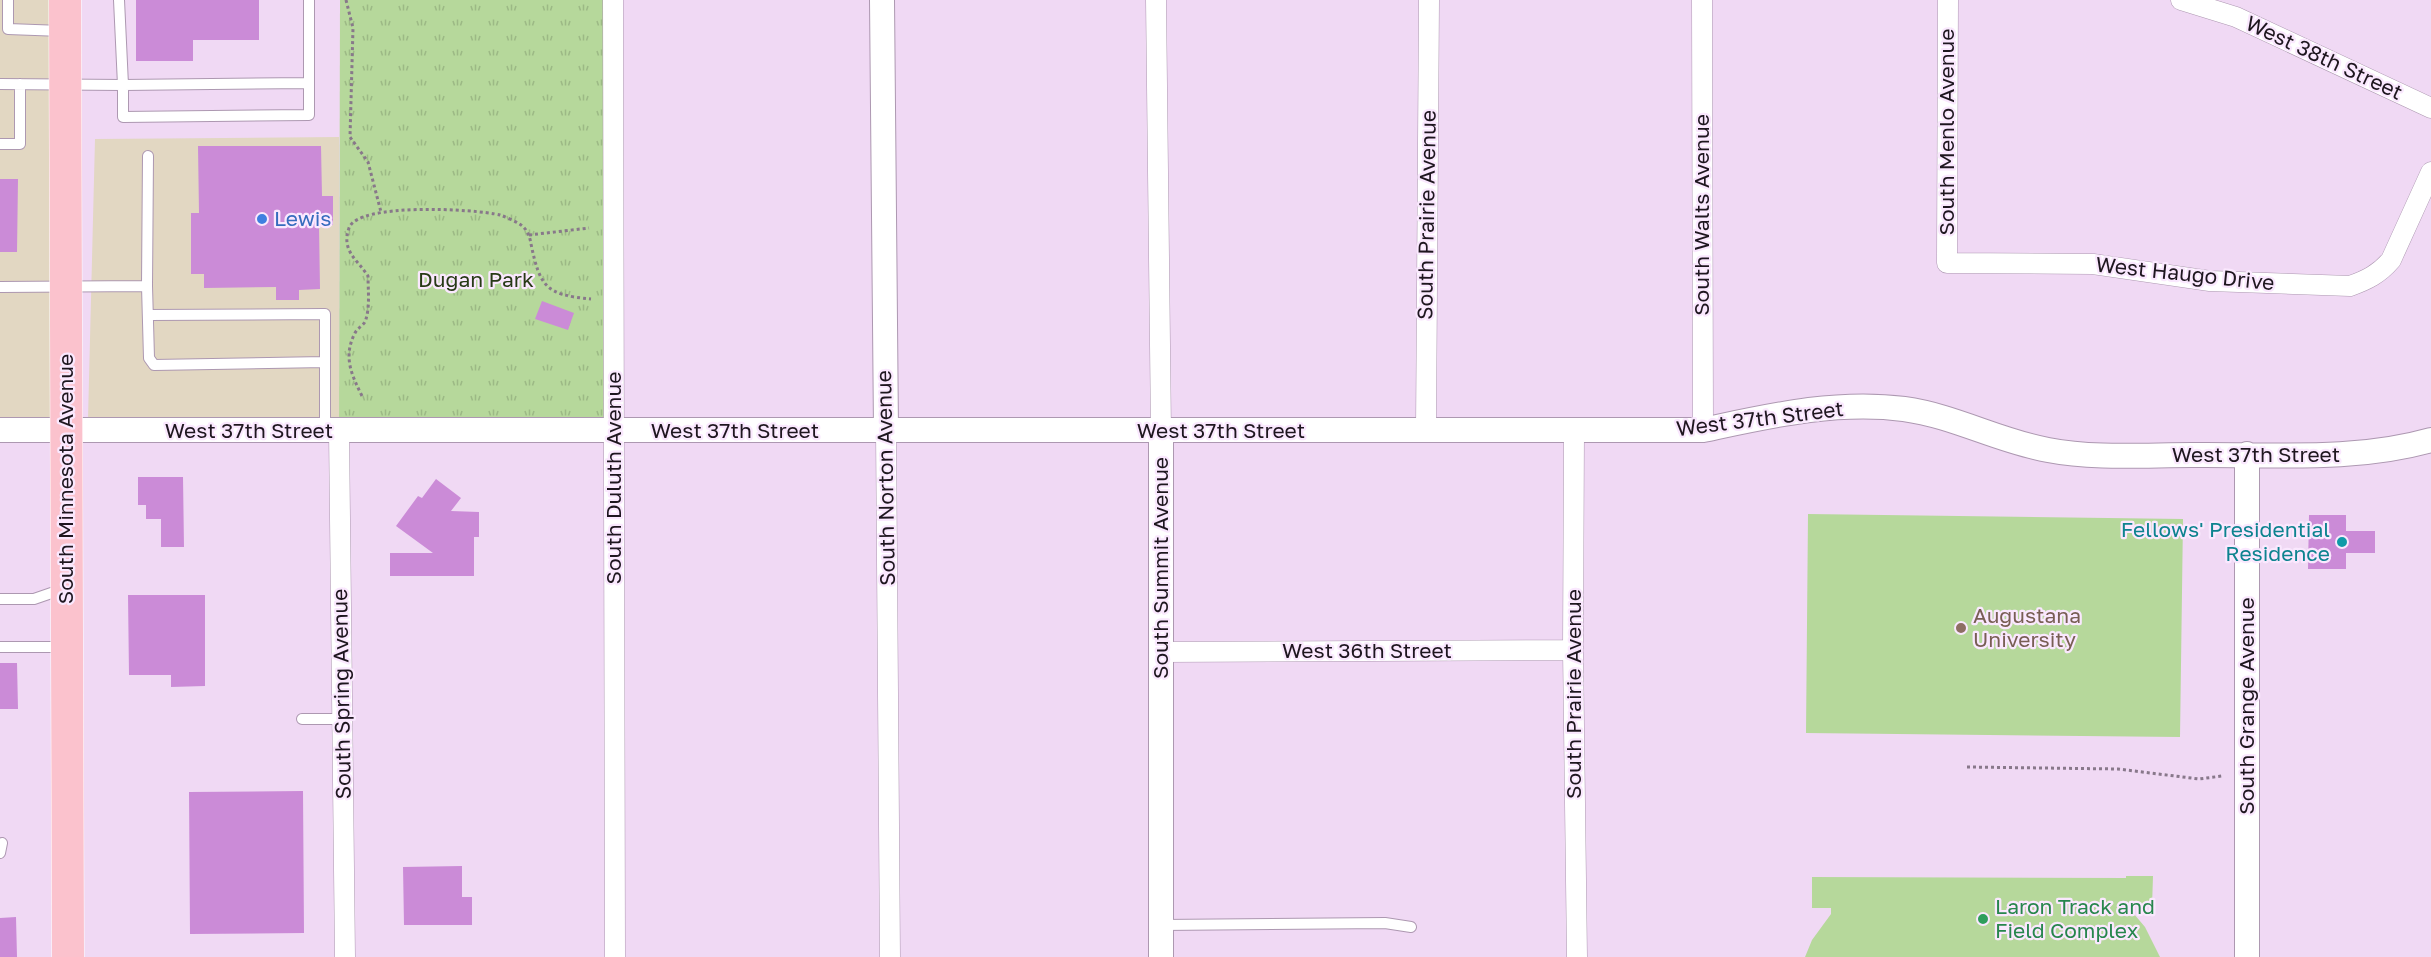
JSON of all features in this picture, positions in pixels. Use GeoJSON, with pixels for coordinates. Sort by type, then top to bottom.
{"type":"FeatureCollection","features":[{"type":"Feature","properties":{"kind":"main road","name":"South Minnesota Avenue"},"geometry":{"type":"LineString","coordinates":[[65,0],[68,957]]}},
{"type":"Feature","properties":{"kind":"street","name":"South Duluth Avenue"},"geometry":{"type":"LineString","coordinates":[[613,0],[615,957]]}},
{"type":"Feature","properties":{"kind":"street","name":"South Norton Avenue"},"geometry":{"type":"LineString","coordinates":[[882,0],[890,957]]}},
{"type":"Feature","properties":{"kind":"street","name":"South Summit Avenue"},"geometry":{"type":"LineString","coordinates":[[1156,0],[1161,431],[1161,957]]}},
{"type":"Feature","properties":{"kind":"street","name":"South Prairie Avenue"},"geometry":{"type":"LineString","coordinates":[[1426,430],[1429,0]]}},
{"type":"Feature","properties":{"kind":"street","name":"South Walts Avenue"},"geometry":{"type":"LineString","coordinates":[[1702,0],[1703,430]]}},
{"type":"Feature","properties":{"kind":"street","name":"South Menlo Avenue"},"geometry":{"type":"LineString","coordinates":[[1947,263],[1948,0]]}},
{"type":"Feature","properties":{"kind":"street","name":"West 38th Street"},"geometry":{"type":"LineString","coordinates":[[2181,0],[2237,9],[2431,108]]}},
{"type":"Feature","properties":{"kind":"street","name":"West Haugo Drive"},"geometry":{"type":"LineString","coordinates":[[1947,263],[2092,264],[2210,281],[2350,286],[2381,271],[2391,260],[2431,172]]}},
{"type":"Feature","properties":{"kind":"street","name":"West 37th Street"},"geometry":{"type":"LineString","coordinates":[[0,430],[1426,430],[1574,432],[1703,430],[1786,412],[1864,406],[1904,409],[1941,416],[2003,440],[2051,451],[2109,455],[2349,455],[2398,450],[2431,440]]}},
{"type":"Feature","properties":{"kind":"street","name":"South Spring Avenue"},"geometry":{"type":"LineString","coordinates":[[332,431],[342,719],[345,957]]}},
{"type":"Feature","properties":{"kind":"street","name":"South Prairie Avenue"},"geometry":{"type":"LineString","coordinates":[[1574,432],[1573,650],[1577,957]]}},
{"type":"Feature","properties":{"kind":"street","name":"South Grange Avenue"},"geometry":{"type":"LineString","coordinates":[[2247,454],[2247,957]]}},
{"type":"Feature","properties":{"kind":"street","name":"West 36th Street"},"geometry":{"type":"LineString","coordinates":[[1161,652],[1573,650]]}},
{"type":"Feature","properties":{"kind":"lane"},"geometry":{"type":"LineString","coordinates":[[119,0],[123,117],[309,115],[309,0]]}},
{"type":"Feature","properties":{"kind":"lane"},"geometry":{"type":"LineString","coordinates":[[6,5],[4,32],[65,31]]}},
{"type":"Feature","properties":{"kind":"lane"},"geometry":{"type":"LineString","coordinates":[[0,84],[123,86],[309,83]]}},
{"type":"Feature","properties":{"kind":"lane"},"geometry":{"type":"LineString","coordinates":[[0,144],[21,144],[20,84]]}},
{"type":"Feature","properties":{"kind":"lane"},"geometry":{"type":"LineString","coordinates":[[147,156],[147,315],[149,358],[154,365],[325,362]]}},
{"type":"Feature","properties":{"kind":"lane"},"geometry":{"type":"LineString","coordinates":[[0,287],[147,286]]}},
{"type":"Feature","properties":{"kind":"lane"},"geometry":{"type":"LineString","coordinates":[[147,315],[325,314],[325,362],[332,431]]}},
{"type":"Feature","properties":{"kind":"lane"},"geometry":{"type":"LineString","coordinates":[[0,599],[34,599],[66,588]]}},
{"type":"Feature","properties":{"kind":"lane"},"geometry":{"type":"LineString","coordinates":[[0,647],[66,647]]}},
{"type":"Feature","properties":{"kind":"lane"},"geometry":{"type":"LineString","coordinates":[[302,719],[342,719]]}},
{"type":"Feature","properties":{"kind":"lane"},"geometry":{"type":"LineString","coordinates":[[1161,925],[1385,923],[1412,927]]}},
{"type":"Feature","properties":{"kind":"path"},"geometry":{"type":"LineString","coordinates":[[346,0],[353,28],[350,137],[368,162],[381,212]]}},
{"type":"Feature","properties":{"kind":"path"},"geometry":{"type":"LineString","coordinates":[[362,396],[351,376],[348,363],[350,345],[356,330],[366,321],[368,276],[350,253],[349,229],[353,220],[381,212],[461,211],[501,215],[522,225],[529,235],[537,274],[550,288],[572,297],[591,299]]}},
{"type":"Feature","properties":{"kind":"path"},"geometry":{"type":"LineString","coordinates":[[529,235],[589,228]]}},
{"type":"Feature","properties":{"kind":"path"},"geometry":{"type":"LineString","coordinates":[[1967,767],[2118,770],[2199,779],[2222,776]]}},
{"type":"Feature","properties":{"kind":"shaded area"},"geometry":{"type":"Polygon","coordinates":[[[0,0],[53,0],[52,422],[0,421],[0,0]]]}},
{"type":"Feature","properties":{"kind":"shaded area"},"geometry":{"type":"Polygon","coordinates":[[[339,137],[339,422],[88,419],[95,139],[339,137]]]}},
{"type":"Feature","properties":{"kind":"green space","name":"Dugan Park"},"geometry":{"type":"Polygon","coordinates":[[[340,0],[613,0],[614,431],[339,431],[340,0]]]}},
{"type":"Feature","properties":{"kind":"green space"},"geometry":{"type":"Polygon","coordinates":[[[1808,514],[2183,519],[2180,737],[1806,733],[1808,514]]]}},
{"type":"Feature","properties":{"kind":"green space","name":"Laron Track and Field Complex"},"geometry":{"type":"Polygon","coordinates":[[[2126,876],[2153,876],[2152,907],[2134,907],[2134,914],[2145,927],[2160,957],[1805,957],[1812,940],[1831,914],[1831,908],[1812,908],[1812,877],[2126,878],[2126,876]]]}},
{"type":"Feature","properties":{"kind":"building"},"geometry":{"type":"Polygon","coordinates":[[[136,0],[259,0],[259,40],[193,40],[193,61],[136,61],[136,0]]]}},
{"type":"Feature","properties":{"kind":"building","name":"Lewis"},"geometry":{"type":"Polygon","coordinates":[[[198,146],[321,146],[322,196],[333,196],[333,225],[319,225],[320,289],[299,290],[299,300],[276,300],[276,287],[204,288],[204,274],[191,274],[191,213],[199,213],[198,146]]]}},
{"type":"Feature","properties":{"kind":"building"},"geometry":{"type":"Polygon","coordinates":[[[0,179],[18,179],[17,252],[0,252],[0,179]]]}},
{"type":"Feature","properties":{"kind":"building"},"geometry":{"type":"Polygon","coordinates":[[[542,301],[574,313],[568,330],[535,319],[542,301]]]}},
{"type":"Feature","properties":{"kind":"building"},"geometry":{"type":"Polygon","coordinates":[[[138,477],[183,477],[184,547],[161,547],[161,519],[146,519],[146,505],[138,505],[138,477]]]}},
{"type":"Feature","properties":{"kind":"building"},"geometry":{"type":"Polygon","coordinates":[[[436,479],[461,498],[451,511],[479,512],[479,537],[474,537],[474,576],[390,576],[390,553],[433,553],[396,526],[418,496],[422,498],[436,479]]]}},
{"type":"Feature","properties":{"kind":"building","name":"Fellows' Presidential Residence"},"geometry":{"type":"Polygon","coordinates":[[[2309,515],[2346,515],[2346,531],[2375,531],[2375,553],[2346,553],[2346,569],[2308,569],[2309,515]]]}},
{"type":"Feature","properties":{"kind":"building"},"geometry":{"type":"Polygon","coordinates":[[[128,595],[205,595],[205,686],[171,687],[171,675],[129,675],[128,595]]]}},
{"type":"Feature","properties":{"kind":"building"},"geometry":{"type":"Polygon","coordinates":[[[0,663],[17,663],[18,709],[0,709],[0,663]]]}},
{"type":"Feature","properties":{"kind":"building"},"geometry":{"type":"Polygon","coordinates":[[[303,791],[304,933],[190,934],[189,792],[303,791]]]}},
{"type":"Feature","properties":{"kind":"building"},"geometry":{"type":"Polygon","coordinates":[[[462,866],[462,897],[472,897],[472,925],[404,925],[403,867],[462,866]]]}},
{"type":"Feature","properties":{"kind":"building"},"geometry":{"type":"Polygon","coordinates":[[[16,917],[17,957],[0,957],[0,918],[16,917]]]}},
{"type":"Feature","properties":{"kind":"place","name":"Lewis"},"geometry":{"type":"Point","coordinates":[262,219]}},
{"type":"Feature","properties":{"kind":"place","name":"Fellows' Presidential Residence"},"geometry":{"type":"Point","coordinates":[2342,542]}},
{"type":"Feature","properties":{"kind":"place","name":"Augustana University"},"geometry":{"type":"Point","coordinates":[1961,628]}},
{"type":"Feature","properties":{"kind":"place","name":"Laron Track and Field Complex"},"geometry":{"type":"Point","coordinates":[1983,919]}}]}
